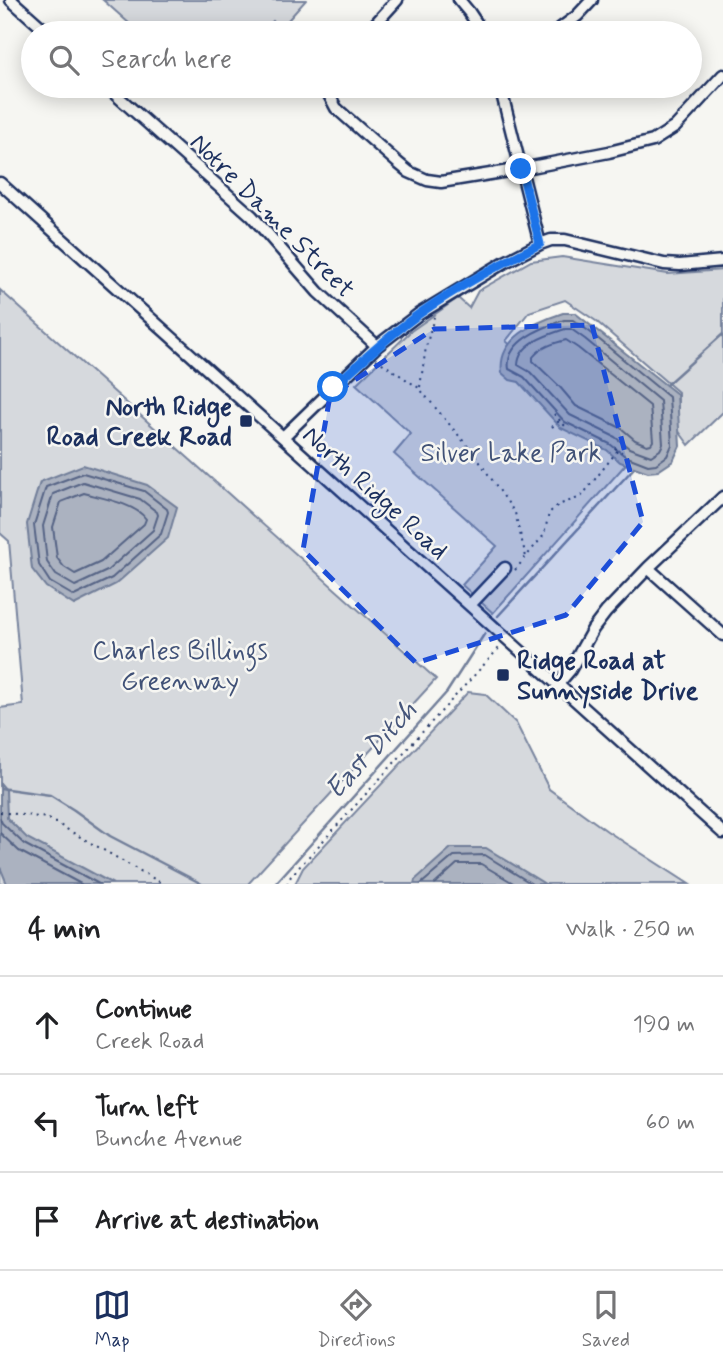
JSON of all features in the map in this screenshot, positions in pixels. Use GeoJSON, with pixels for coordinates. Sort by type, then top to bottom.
{"type":"FeatureCollection","features":[{"type":"Feature","properties":{"kind":"street"},"geometry":{"type":"LineString","coordinates":[[11,0],[35,21]]}},
{"type":"Feature","properties":{"kind":"street"},"geometry":{"type":"LineString","coordinates":[[378,21],[397,0]]}},
{"type":"Feature","properties":{"kind":"street"},"geometry":{"type":"LineString","coordinates":[[459,0],[475,21]]}},
{"type":"Feature","properties":{"kind":"street"},"geometry":{"type":"LineString","coordinates":[[570,21],[592,0]]}},
{"type":"Feature","properties":{"kind":"street"},"geometry":{"type":"LineString","coordinates":[[702,98],[723,75]]}},
{"type":"Feature","properties":{"kind":"street","name":"Notre Dame Street"},"geometry":{"type":"LineString","coordinates":[[119,98],[252,216],[309,283],[377,346]]}},
{"type":"Feature","properties":{"kind":"street"},"geometry":{"type":"LineString","coordinates":[[332,98],[336,108],[409,172],[427,180],[441,182],[609,152],[653,141],[675,127],[702,98]]}},
{"type":"Feature","properties":{"kind":"street"},"geometry":{"type":"LineString","coordinates":[[503,98],[540,244]]}},
{"type":"Feature","properties":{"kind":"street","name":"North Ridge Road"},"geometry":{"type":"LineString","coordinates":[[0,183],[723,833]]}},
{"type":"Feature","properties":{"kind":"street"},"geometry":{"type":"LineString","coordinates":[[283,437],[377,346],[419,314],[540,244],[551,240],[565,240],[664,264],[723,261]]}},
{"type":"Feature","properties":{"kind":"street"},"geometry":{"type":"LineString","coordinates":[[558,684],[570,670],[606,612],[723,496]]}},
{"type":"Feature","properties":{"kind":"street"},"geometry":{"type":"LineString","coordinates":[[648,568],[723,635]]}},
{"type":"Feature","properties":{"kind":"street"},"geometry":{"type":"LineString","coordinates":[[470,605],[510,569]]}},
{"type":"Feature","properties":{"kind":"path"},"geometry":{"type":"LineString","coordinates":[[419,388],[438,302]]}},
{"type":"Feature","properties":{"kind":"path"},"geometry":{"type":"LineString","coordinates":[[379,362],[419,388],[475,455],[515,513],[526,557]]}},
{"type":"Feature","properties":{"kind":"path"},"geometry":{"type":"LineString","coordinates":[[554,414],[566,427]]}},
{"type":"Feature","properties":{"kind":"path"},"geometry":{"type":"LineString","coordinates":[[552,427],[560,421]]}},
{"type":"Feature","properties":{"kind":"path"},"geometry":{"type":"LineString","coordinates":[[510,569],[526,557],[544,535],[549,513],[558,505],[581,497],[620,451],[615,448]]}},
{"type":"Feature","properties":{"kind":"path"},"geometry":{"type":"LineString","coordinates":[[287,884],[291,876],[501,645]]}},
{"type":"Feature","properties":{"kind":"path"},"geometry":{"type":"LineString","coordinates":[[0,812],[47,818],[163,884]]}},
{"type":"Feature","properties":{"kind":"highlighted area"},"geometry":{"type":"Polygon","coordinates":[[[592,325],[643,522],[566,615],[416,663],[303,550],[330,396],[434,329],[592,325]]]}},
{"type":"Feature","properties":{"kind":"green space"},"geometry":{"type":"Polygon","coordinates":[[[103,0],[306,0],[287,21],[127,21],[103,0]]]}},
{"type":"Feature","properties":{"kind":"green space","name":"Silver Lake Park"},"geometry":{"type":"Polygon","coordinates":[[[562,257],[668,274],[723,270],[723,412],[689,445],[678,430],[678,392],[596,321],[565,300],[529,312],[506,341],[634,455],[493,613],[462,585],[497,546],[394,454],[411,434],[356,384],[411,331],[458,298],[469,308],[478,291],[531,261],[562,257]]]}},
{"type":"Feature","properties":{"kind":"green space","name":"Charles Billings Greenway"},"geometry":{"type":"Polygon","coordinates":[[[0,290],[436,679],[248,884],[0,884],[0,708],[23,705],[9,541],[0,533],[0,290]]]}},
{"type":"Feature","properties":{"kind":"green space"},"geometry":{"type":"Polygon","coordinates":[[[468,692],[485,694],[516,723],[549,789],[607,831],[689,884],[295,884],[303,868],[468,692]]]}},
{"type":"Feature","properties":{"kind":"water"},"geometry":{"type":"Polygon","coordinates":[[[563,313],[575,313],[677,394],[680,446],[673,461],[658,471],[648,472],[620,462],[607,450],[561,428],[519,382],[510,380],[502,373],[506,350],[520,333],[563,313]]]}},
{"type":"Feature","properties":{"kind":"water"},"geometry":{"type":"Polygon","coordinates":[[[83,465],[147,485],[177,507],[168,538],[116,584],[74,605],[46,587],[32,569],[27,524],[40,482],[83,465]]]}},
{"type":"Feature","properties":{"kind":"water"},"geometry":{"type":"Polygon","coordinates":[[[0,783],[6,790],[7,818],[27,838],[113,884],[7,884],[0,867],[0,783]]]}},
{"type":"Feature","properties":{"kind":"water"},"geometry":{"type":"Polygon","coordinates":[[[451,848],[486,848],[545,884],[414,884],[415,880],[451,848]]]}},
{"type":"Feature","properties":{"kind":"waterway","name":"East Ditch"},"geometry":{"type":"LineString","coordinates":[[666,385],[723,334]]}},
{"type":"Feature","properties":{"kind":"waterway","name":"East Ditch"},"geometry":{"type":"LineString","coordinates":[[498,616],[634,468]]}},
{"type":"Feature","properties":{"kind":"waterway","name":"East Ditch"},"geometry":{"type":"LineString","coordinates":[[275,884],[447,692],[485,633]]}},
{"type":"Feature","properties":{"kind":"waterway"},"geometry":{"type":"LineString","coordinates":[[0,788],[50,795],[110,836],[202,884]]}},
{"type":"Feature","properties":{"kind":"place","name":"North Ridge Road Creek Road"},"geometry":{"type":"Point","coordinates":[246,421]}},
{"type":"Feature","properties":{"kind":"place","name":"Ridge Road at Sunnyside Drive"},"geometry":{"type":"Point","coordinates":[503,675]}},
{"type":"Feature","properties":{"kind":"route"},"geometry":{"type":"LineString","coordinates":[[333,387],[377,346],[419,314],[451,293],[540,244],[521,169]]}}]}
